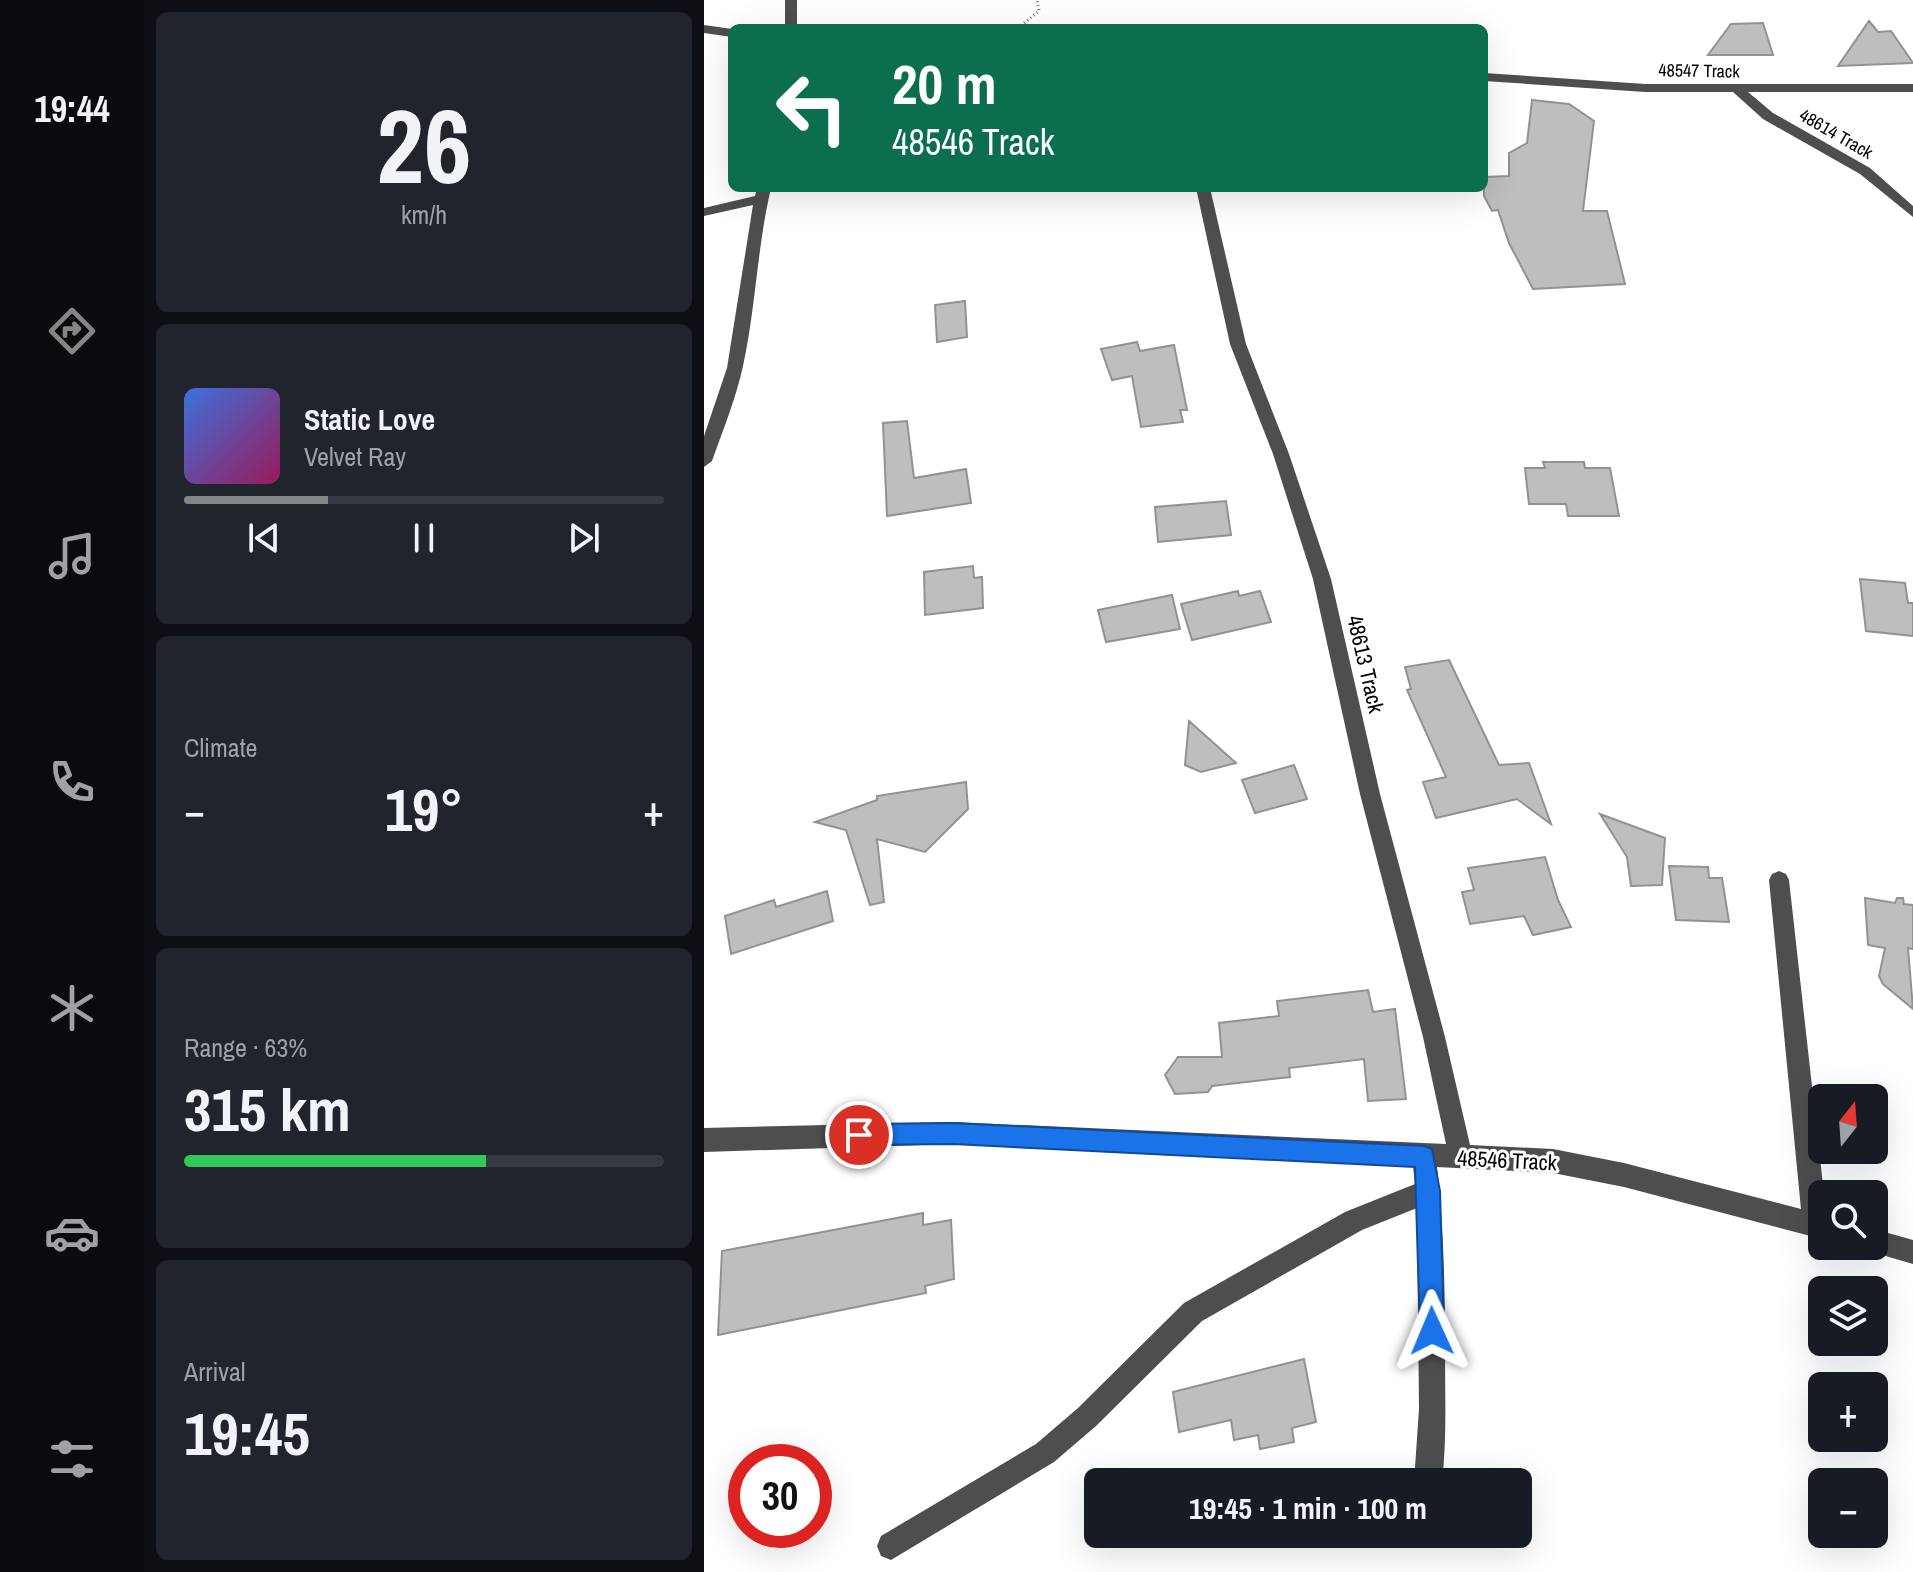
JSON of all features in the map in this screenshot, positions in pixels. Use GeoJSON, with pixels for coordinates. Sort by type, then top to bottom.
{"type":"FeatureCollection","features":[{"type":"Feature","properties":{"kind":"street"},"geometry":{"type":"LineString","coordinates":[[791,0],[791,24]]}},
{"type":"Feature","properties":{"kind":"street"},"geometry":{"type":"LineString","coordinates":[[704,29],[728,32]]}},
{"type":"Feature","properties":{"kind":"street","name":"48547 Track"},"geometry":{"type":"LineString","coordinates":[[1488,77],[1645,88],[1913,88]]}},
{"type":"Feature","properties":{"kind":"street","name":"48614 Track"},"geometry":{"type":"LineString","coordinates":[[1738,90],[1768,116],[1865,171],[1913,213]]}},
{"type":"Feature","properties":{"kind":"street","name":"48613 Track"},"geometry":{"type":"LineString","coordinates":[[1204,192],[1238,344],[1281,454],[1322,579],[1370,794],[1434,1037],[1461,1157]]}},
{"type":"Feature","properties":{"kind":"street"},"geometry":{"type":"LineString","coordinates":[[704,212],[762,194],[735,368],[704,461]]}},
{"type":"Feature","properties":{"kind":"street"},"geometry":{"type":"LineString","coordinates":[[1779,880],[1813,1180]]}},
{"type":"Feature","properties":{"kind":"street","name":"48546 Track"},"geometry":{"type":"LineString","coordinates":[[704,1140],[953,1133],[1553,1161],[1624,1175],[1808,1223]]}},
{"type":"Feature","properties":{"kind":"street"},"geometry":{"type":"LineString","coordinates":[[1424,1156],[1429,1191],[1430,1468]]}},
{"type":"Feature","properties":{"kind":"street"},"geometry":{"type":"LineString","coordinates":[[891,1546],[1045,1453],[1087,1417],[1193,1312],[1354,1221],[1429,1191]]}},
{"type":"Feature","properties":{"kind":"street"},"geometry":{"type":"LineString","coordinates":[[1888,1245],[1913,1252]]}},
{"type":"Feature","properties":{"kind":"path"},"geometry":{"type":"LineString","coordinates":[[1023,24],[1039,11],[1037,0]]}},
{"type":"Feature","properties":{"kind":"building"},"geometry":{"type":"Polygon","coordinates":[[[1869,21],[1878,32],[1891,31],[1913,63],[1838,66],[1869,21]]]}},
{"type":"Feature","properties":{"kind":"building"},"geometry":{"type":"Polygon","coordinates":[[[1763,23],[1773,55],[1708,55],[1731,24],[1763,23]]]}},
{"type":"Feature","properties":{"kind":"building"},"geometry":{"type":"Polygon","coordinates":[[[1532,100],[1569,104],[1594,121],[1583,211],[1607,211],[1625,284],[1533,289],[1509,243],[1498,210],[1492,211],[1484,196],[1484,192],[1488,192],[1488,177],[1509,176],[1509,153],[1527,143],[1532,100]]]}},
{"type":"Feature","properties":{"kind":"building"},"geometry":{"type":"Polygon","coordinates":[[[965,301],[967,337],[937,342],[935,305],[965,301]]]}},
{"type":"Feature","properties":{"kind":"building"},"geometry":{"type":"Polygon","coordinates":[[[1137,342],[1140,351],[1174,345],[1187,410],[1180,410],[1183,422],[1141,427],[1132,376],[1112,380],[1101,349],[1137,342]]]}},
{"type":"Feature","properties":{"kind":"building"},"geometry":{"type":"Polygon","coordinates":[[[907,421],[914,478],[966,469],[971,503],[887,516],[883,423],[907,421]]]}},
{"type":"Feature","properties":{"kind":"building"},"geometry":{"type":"Polygon","coordinates":[[[1543,462],[1584,462],[1585,468],[1610,468],[1619,516],[1568,516],[1566,504],[1529,504],[1525,468],[1545,468],[1543,462]]]}},
{"type":"Feature","properties":{"kind":"building"},"geometry":{"type":"Polygon","coordinates":[[[1226,501],[1231,535],[1158,542],[1155,507],[1226,501]]]}},
{"type":"Feature","properties":{"kind":"building"},"geometry":{"type":"Polygon","coordinates":[[[973,566],[974,578],[982,577],[983,608],[925,615],[924,572],[973,566]]]}},
{"type":"Feature","properties":{"kind":"building"},"geometry":{"type":"Polygon","coordinates":[[[1860,579],[1905,583],[1908,603],[1913,603],[1913,636],[1866,631],[1860,579]]]}},
{"type":"Feature","properties":{"kind":"building"},"geometry":{"type":"Polygon","coordinates":[[[1238,591],[1239,596],[1260,591],[1271,622],[1192,640],[1181,604],[1238,591]]]}},
{"type":"Feature","properties":{"kind":"building"},"geometry":{"type":"Polygon","coordinates":[[[1172,595],[1180,629],[1106,642],[1098,610],[1172,595]]]}},
{"type":"Feature","properties":{"kind":"building"},"geometry":{"type":"Polygon","coordinates":[[[1449,660],[1499,765],[1529,763],[1551,824],[1517,799],[1436,818],[1423,782],[1446,777],[1407,690],[1411,689],[1405,667],[1449,660]]]}},
{"type":"Feature","properties":{"kind":"building"},"geometry":{"type":"Polygon","coordinates":[[[1189,721],[1236,763],[1201,772],[1185,765],[1189,721]]]}},
{"type":"Feature","properties":{"kind":"building"},"geometry":{"type":"Polygon","coordinates":[[[1294,765],[1307,799],[1255,813],[1242,780],[1294,765]]]}},
{"type":"Feature","properties":{"kind":"building"},"geometry":{"type":"Polygon","coordinates":[[[966,782],[968,809],[925,852],[877,839],[884,902],[870,905],[846,830],[815,822],[877,800],[877,796],[966,782]]]}},
{"type":"Feature","properties":{"kind":"building"},"geometry":{"type":"Polygon","coordinates":[[[1600,814],[1665,838],[1662,885],[1631,886],[1627,857],[1600,814]]]}},
{"type":"Feature","properties":{"kind":"building"},"geometry":{"type":"Polygon","coordinates":[[[1545,857],[1558,900],[1571,927],[1533,935],[1524,916],[1470,924],[1462,892],[1474,890],[1468,868],[1545,857]]]}},
{"type":"Feature","properties":{"kind":"building"},"geometry":{"type":"Polygon","coordinates":[[[1669,866],[1708,867],[1709,878],[1722,878],[1729,922],[1676,920],[1669,866]]]}},
{"type":"Feature","properties":{"kind":"building"},"geometry":{"type":"Polygon","coordinates":[[[827,891],[833,921],[731,954],[725,916],[774,900],[776,907],[827,891]]]}},
{"type":"Feature","properties":{"kind":"building"},"geometry":{"type":"Polygon","coordinates":[[[1865,898],[1895,903],[1897,898],[1903,898],[1904,904],[1913,905],[1913,949],[1908,948],[1913,1009],[1883,984],[1879,976],[1885,948],[1868,945],[1865,898]]]}},
{"type":"Feature","properties":{"kind":"building"},"geometry":{"type":"Polygon","coordinates":[[[1368,990],[1373,1012],[1395,1009],[1406,1099],[1368,1101],[1364,1059],[1289,1068],[1290,1077],[1212,1086],[1208,1092],[1175,1094],[1165,1075],[1178,1057],[1222,1057],[1219,1023],[1279,1016],[1277,1001],[1368,990]]]}},
{"type":"Feature","properties":{"kind":"building"},"geometry":{"type":"Polygon","coordinates":[[[923,1213],[923,1225],[951,1220],[954,1279],[925,1286],[926,1293],[718,1335],[722,1251],[923,1213]]]}},
{"type":"Feature","properties":{"kind":"building"},"geometry":{"type":"Polygon","coordinates":[[[1304,1359],[1316,1422],[1292,1428],[1294,1442],[1260,1449],[1258,1435],[1234,1440],[1231,1420],[1179,1432],[1173,1392],[1304,1359]]]}},
{"type":"Feature","properties":{"kind":"route"},"geometry":{"type":"LineString","coordinates":[[859,1135],[953,1133],[1424,1156],[1429,1191],[1432,1331]]}}]}
